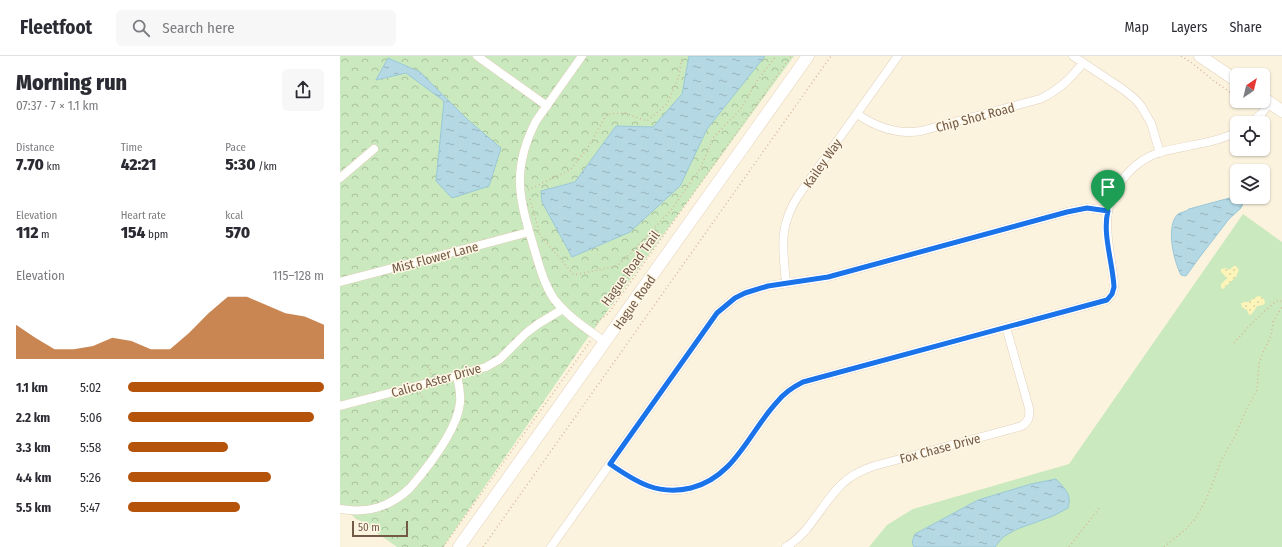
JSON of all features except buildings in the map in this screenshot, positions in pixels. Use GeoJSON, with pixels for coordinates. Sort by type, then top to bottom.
{"type":"FeatureCollection","features":[{"type":"Feature","properties":{"kind":"main road","name":"Hague Road"},"geometry":{"type":"LineString","coordinates":[[459,547],[808,56]]}},
{"type":"Feature","properties":{"kind":"main road"},"geometry":{"type":"LineString","coordinates":[[1200,56],[1230,75]]}},
{"type":"Feature","properties":{"kind":"main road"},"geometry":{"type":"LineString","coordinates":[[1270,103],[1282,111]]}},
{"type":"Feature","properties":{"kind":"street"},"geometry":{"type":"LineString","coordinates":[[477,56],[547,106]]}},
{"type":"Feature","properties":{"kind":"street"},"geometry":{"type":"LineString","coordinates":[[582,56],[536,121],[530,132],[522,155],[520,180],[521,199],[529,232],[547,287],[563,309],[578,323],[605,342]]}},
{"type":"Feature","properties":{"kind":"street","name":"Kailey Way"},"geometry":{"type":"LineString","coordinates":[[786,283],[783,238],[789,212],[798,196],[898,56]]}},
{"type":"Feature","properties":{"kind":"street"},"geometry":{"type":"LineString","coordinates":[[1073,56],[1124,90],[1141,106],[1151,123],[1160,152]]}},
{"type":"Feature","properties":{"kind":"street","name":"Chip Shot Road"},"geometry":{"type":"LineString","coordinates":[[857,114],[874,125],[892,131],[912,133],[921,131],[1040,99],[1064,85],[1083,62]]}},
{"type":"Feature","properties":{"kind":"street"},"geometry":{"type":"LineString","coordinates":[[610,464],[630,478],[644,485],[658,489],[671,491],[699,486],[726,470],[777,402],[794,387],[803,382],[1107,300],[1114,290],[1107,235],[1108,211],[1117,188],[1127,173],[1144,160],[1160,152],[1209,142],[1230,135]]}},
{"type":"Feature","properties":{"kind":"street"},"geometry":{"type":"LineString","coordinates":[[340,178],[374,149]]}},
{"type":"Feature","properties":{"kind":"street"},"geometry":{"type":"LineString","coordinates":[[551,547],[717,313],[735,298],[745,293],[768,286],[828,277],[1073,211],[1087,208],[1108,211]]}},
{"type":"Feature","properties":{"kind":"street","name":"Mist Flower Lane"},"geometry":{"type":"LineString","coordinates":[[340,282],[529,232]]}},
{"type":"Feature","properties":{"kind":"street","name":"Calico Aster Drive"},"geometry":{"type":"LineString","coordinates":[[340,406],[476,371],[493,363],[506,353],[526,333],[563,309]]}},
{"type":"Feature","properties":{"kind":"street","name":"Fox Chase Drive"},"geometry":{"type":"LineString","coordinates":[[786,547],[799,538],[808,529],[834,492],[851,477],[863,470],[1022,426],[1028,420],[1030,414],[1006,327]]}},
{"type":"Feature","properties":{"kind":"street"},"geometry":{"type":"LineString","coordinates":[[340,509],[355,512],[369,510],[385,505],[403,495],[410,488],[450,434],[456,421],[460,405],[457,376]]}},
{"type":"Feature","properties":{"kind":"path"},"geometry":{"type":"LineString","coordinates":[[528,190],[570,170],[586,149],[607,114],[625,113],[647,121],[667,104],[679,76],[682,56]]}},
{"type":"Feature","properties":{"kind":"path"},"geometry":{"type":"LineString","coordinates":[[530,198],[540,235],[574,275],[617,266],[672,209],[701,167],[713,138],[740,110],[757,81],[776,56]]}},
{"type":"Feature","properties":{"kind":"path","name":"Hague Road Trail"},"geometry":{"type":"LineString","coordinates":[[443,547],[594,335],[596,322],[608,314],[791,56]]}},
{"type":"Feature","properties":{"kind":"path"},"geometry":{"type":"LineString","coordinates":[[482,547],[831,56]]}},
{"type":"Feature","properties":{"kind":"path"},"geometry":{"type":"LineString","coordinates":[[1181,56],[1230,92]]}},
{"type":"Feature","properties":{"kind":"path"},"geometry":{"type":"LineString","coordinates":[[1234,343],[1256,319],[1276,301],[1279,300],[1282,302]]}},
{"type":"Feature","properties":{"kind":"path"},"geometry":{"type":"LineString","coordinates":[[1164,547],[1186,529],[1195,519],[1206,500],[1222,461],[1257,390],[1259,364],[1271,336],[1273,322],[1282,307]]}},
{"type":"Feature","properties":{"kind":"path"},"geometry":{"type":"LineString","coordinates":[[420,393],[424,400]]}},
{"type":"Feature","properties":{"kind":"path"},"geometry":{"type":"LineString","coordinates":[[1069,547],[1100,507]]}},
{"type":"Feature","properties":{"kind":"green space"},"geometry":{"type":"Polygon","coordinates":[[[340,56],[794,56],[584,343],[443,547],[397,547],[340,507],[340,56]]]}},
{"type":"Feature","properties":{"kind":"green space"},"geometry":{"type":"Polygon","coordinates":[[[1243,214],[1282,242],[1282,547],[869,547],[887,525],[913,509],[1069,464],[1243,214]]]}},
{"type":"Feature","properties":{"kind":"sand"},"geometry":{"type":"Polygon","coordinates":[[[1236,266],[1239,270],[1236,277],[1223,289],[1221,288],[1221,284],[1227,278],[1221,272],[1221,269],[1226,268],[1229,270],[1236,266]]]}},
{"type":"Feature","properties":{"kind":"sand"},"geometry":{"type":"Polygon","coordinates":[[[1258,296],[1263,298],[1265,303],[1257,306],[1252,314],[1249,315],[1247,310],[1242,307],[1241,303],[1248,302],[1258,296]]]}},
{"type":"Feature","properties":{"kind":"water"},"geometry":{"type":"Polygon","coordinates":[[[689,56],[765,56],[707,129],[680,186],[630,232],[572,257],[542,202],[541,191],[575,182],[616,126],[653,127],[682,94],[689,56]]]}},
{"type":"Feature","properties":{"kind":"water"},"geometry":{"type":"Polygon","coordinates":[[[388,58],[420,72],[468,120],[501,148],[489,186],[452,198],[436,181],[444,101],[406,73],[376,80],[388,58]]]}},
{"type":"Feature","properties":{"kind":"water"},"geometry":{"type":"Polygon","coordinates":[[[1230,198],[1230,204],[1243,204],[1241,208],[1229,219],[1186,276],[1181,275],[1178,269],[1171,235],[1174,220],[1178,214],[1189,209],[1230,198]]]}},
{"type":"Feature","properties":{"kind":"water"},"geometry":{"type":"Polygon","coordinates":[[[1056,479],[1067,492],[1069,499],[1068,508],[1053,516],[1017,529],[1003,537],[995,547],[914,547],[913,545],[915,534],[978,500],[1031,484],[1056,479]]]}},
{"type":"Feature","properties":{"kind":"route"},"geometry":{"type":"LineString","coordinates":[[1087,208],[1108,211],[1107,235],[1114,290],[1107,300],[803,382],[784,394],[769,411],[726,470],[699,486],[671,491],[658,489],[644,485],[630,478],[610,464],[717,313],[735,298],[745,293],[768,286],[828,277],[1067,212],[1087,208]]}}]}
